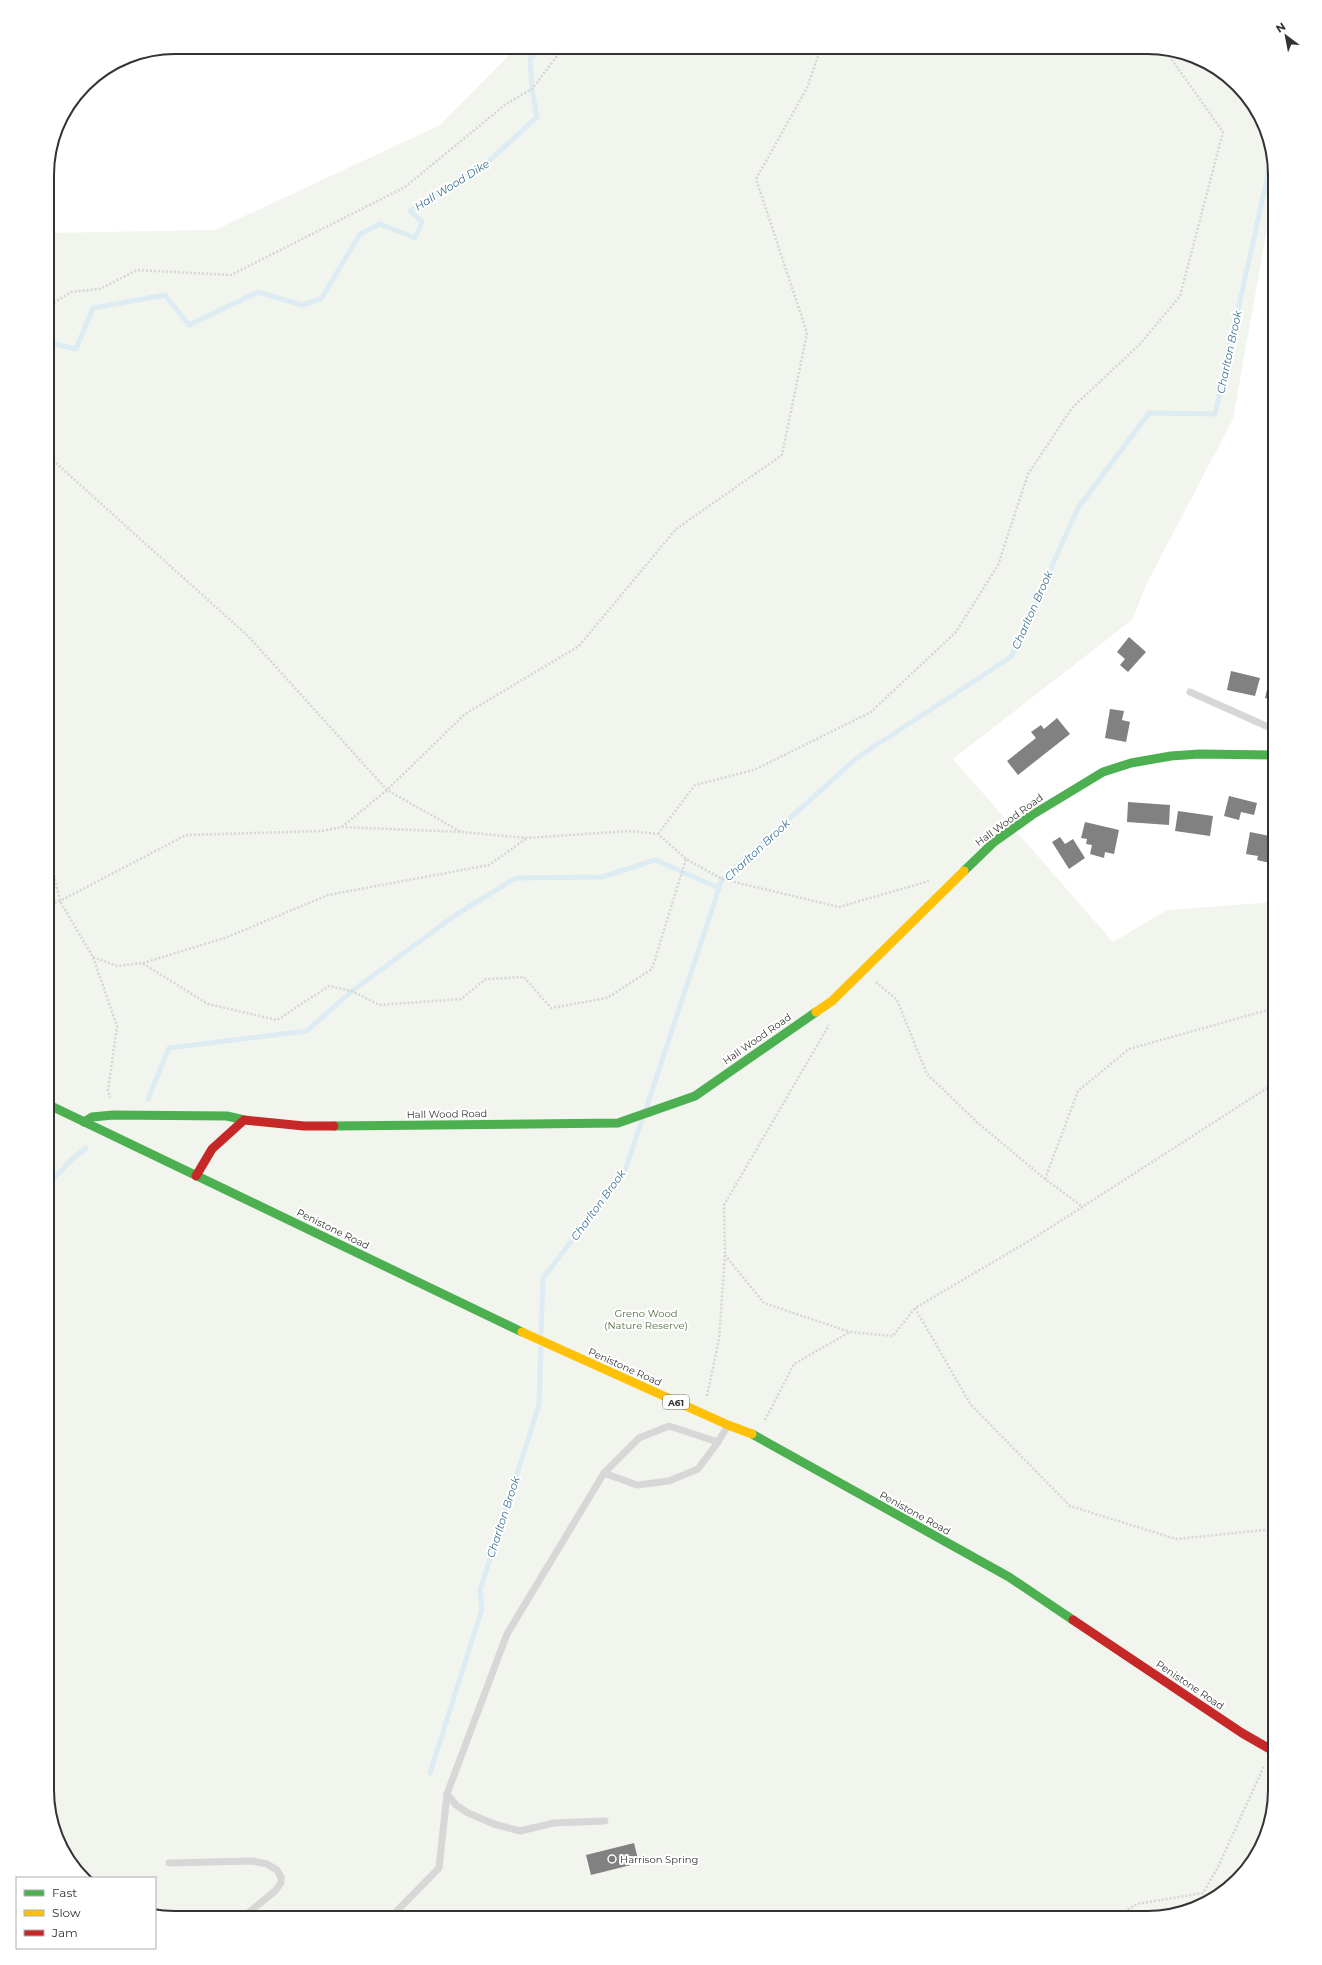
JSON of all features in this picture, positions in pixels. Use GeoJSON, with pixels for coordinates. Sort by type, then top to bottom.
{"type":"FeatureCollection","features":[{"type":"Feature","properties":{"kind":"main road","name":"Hall Wood Road"},"geometry":{"type":"LineString","coordinates":[[84,1122],[92,1117],[112,1116],[227,1116],[244,1120],[304,1126],[618,1123],[695,1096],[832,1001],[864,972],[954,880],[994,842],[1038,811],[1103,772],[1130,763],[1171,756],[1199,754],[1268,755]]}},
{"type":"Feature","properties":{"kind":"main road","name":"Penistone Road"},"geometry":{"type":"LineString","coordinates":[[54,1107],[550,1345],[728,1425],[757,1436],[1009,1577],[1242,1733],[1268,1748]]}},
{"type":"Feature","properties":{"kind":"main road"},"geometry":{"type":"LineString","coordinates":[[196,1176],[212,1149],[244,1120]]}},
{"type":"Feature","properties":{"kind":"lane"},"geometry":{"type":"LineString","coordinates":[[1190,692],[1268,727]]}},
{"type":"Feature","properties":{"kind":"lane"},"geometry":{"type":"LineString","coordinates":[[604,1473],[637,1486],[669,1481],[698,1469],[718,1442],[728,1425]]}},
{"type":"Feature","properties":{"kind":"lane"},"geometry":{"type":"LineString","coordinates":[[397,1911],[440,1868],[448,1794],[507,1634],[604,1473],[638,1438],[669,1426],[718,1442]]}},
{"type":"Feature","properties":{"kind":"lane"},"geometry":{"type":"LineString","coordinates":[[448,1794],[456,1805],[468,1813],[494,1824],[520,1830],[554,1823],[605,1820]]}},
{"type":"Feature","properties":{"kind":"lane"},"geometry":{"type":"LineString","coordinates":[[169,1862],[252,1861],[267,1864],[277,1870],[281,1877],[281,1883],[275,1892],[251,1911]]}},
{"type":"Feature","properties":{"kind":"path"},"geometry":{"type":"LineString","coordinates":[[54,303],[71,292],[100,289],[137,270],[231,275],[238,272],[405,187],[506,104],[532,89],[559,54]]}},
{"type":"Feature","properties":{"kind":"path"},"geometry":{"type":"LineString","coordinates":[[342,827],[387,790],[465,714],[579,646],[676,529],[782,454],[807,333],[756,179],[807,88],[819,54]]}},
{"type":"Feature","properties":{"kind":"path"},"geometry":{"type":"LineString","coordinates":[[658,834],[695,785],[754,770],[871,712],[956,632],[998,565],[1028,474],[1072,408],[1140,344],[1180,296],[1223,132],[1170,56]]}},
{"type":"Feature","properties":{"kind":"path"},"geometry":{"type":"LineString","coordinates":[[54,461],[248,636],[387,790],[462,832]]}},
{"type":"Feature","properties":{"kind":"path"},"geometry":{"type":"LineString","coordinates":[[54,903],[186,835],[322,831],[342,827],[462,832],[527,838],[629,831],[658,834],[686,859],[722,880],[839,907],[930,881]]}},
{"type":"Feature","properties":{"kind":"path"},"geometry":{"type":"LineString","coordinates":[[93,957],[116,966],[142,963],[225,938],[328,895],[489,865],[527,838]]}},
{"type":"Feature","properties":{"kind":"path"},"geometry":{"type":"LineString","coordinates":[[142,963],[208,1004],[277,1020],[330,986],[352,991],[379,1005],[461,999],[486,979],[524,978],[551,1008],[607,998],[652,969],[686,859]]}},
{"type":"Feature","properties":{"kind":"path"},"geometry":{"type":"LineString","coordinates":[[54,875],[60,901],[93,957],[117,1026],[108,1090],[112,1116]]}},
{"type":"Feature","properties":{"kind":"path"},"geometry":{"type":"LineString","coordinates":[[864,972],[897,1000],[927,1074],[978,1123],[1044,1179],[1083,1207]]}},
{"type":"Feature","properties":{"kind":"path"},"geometry":{"type":"LineString","coordinates":[[1044,1179],[1078,1092],[1129,1049],[1268,1010]]}},
{"type":"Feature","properties":{"kind":"path"},"geometry":{"type":"LineString","coordinates":[[703,1414],[719,1339],[725,1254],[724,1205],[830,1025]]}},
{"type":"Feature","properties":{"kind":"path"},"geometry":{"type":"LineString","coordinates":[[725,1254],[764,1303],[850,1332],[893,1336],[915,1308],[1034,1238],[1268,1088]]}},
{"type":"Feature","properties":{"kind":"path"},"geometry":{"type":"LineString","coordinates":[[915,1308],[971,1405],[1070,1506],[1176,1539],[1268,1530]]}},
{"type":"Feature","properties":{"kind":"path"},"geometry":{"type":"LineString","coordinates":[[757,1436],[794,1364],[850,1332]]}},
{"type":"Feature","properties":{"kind":"path"},"geometry":{"type":"LineString","coordinates":[[1126,1911],[1137,1904],[1203,1893],[1218,1867],[1268,1762]]}},
{"type":"Feature","properties":{"kind":"green space","name":"Greno Wood (Nature Reserve)"},"geometry":{"type":"Polygon","coordinates":[[[510,54],[1155,54],[1178,58],[1193,63],[1221,79],[1243,101],[1259,129],[1267,160],[1268,223],[1233,419],[1148,581],[1132,620],[953,759],[1113,942],[1167,910],[1268,903],[1267,1805],[1259,1836],[1243,1864],[1221,1886],[1193,1902],[1178,1907],[1147,1911],[167,1911],[156,1910],[156,1877],[92,1877],[79,1864],[63,1836],[58,1821],[54,1790],[54,233],[215,230],[440,125],[510,54]]]}},
{"type":"Feature","properties":{"kind":"building"},"geometry":{"type":"Polygon","coordinates":[[[1129,637],[1146,652],[1128,672],[1120,665],[1125,659],[1117,652],[1129,637]]]}},
{"type":"Feature","properties":{"kind":"building"},"geometry":{"type":"Polygon","coordinates":[[[1231,671],[1260,678],[1255,696],[1227,690],[1231,671]]]}},
{"type":"Feature","properties":{"kind":"building"},"geometry":{"type":"Polygon","coordinates":[[[1268,686],[1268,699],[1265,698],[1268,686]]]}},
{"type":"Feature","properties":{"kind":"building"},"geometry":{"type":"Polygon","coordinates":[[[1110,709],[1124,711],[1122,720],[1130,722],[1126,742],[1105,738],[1110,709]]]}},
{"type":"Feature","properties":{"kind":"building"},"geometry":{"type":"Polygon","coordinates":[[[1057,718],[1070,734],[1018,775],[1007,761],[1036,738],[1031,732],[1041,725],[1044,729],[1057,718]]]}},
{"type":"Feature","properties":{"kind":"building"},"geometry":{"type":"Polygon","coordinates":[[[1229,796],[1257,803],[1254,815],[1241,812],[1239,820],[1224,816],[1229,796]]]}},
{"type":"Feature","properties":{"kind":"building"},"geometry":{"type":"Polygon","coordinates":[[[1128,802],[1170,805],[1169,825],[1127,822],[1128,802]]]}},
{"type":"Feature","properties":{"kind":"building"},"geometry":{"type":"Polygon","coordinates":[[[1178,811],[1213,816],[1210,836],[1175,831],[1178,811]]]}},
{"type":"Feature","properties":{"kind":"building"},"geometry":{"type":"Polygon","coordinates":[[[1085,822],[1119,830],[1114,854],[1105,852],[1104,858],[1090,854],[1092,845],[1086,844],[1087,839],[1081,838],[1085,822]]]}},
{"type":"Feature","properties":{"kind":"building"},"geometry":{"type":"Polygon","coordinates":[[[1250,832],[1268,836],[1268,863],[1257,860],[1258,856],[1246,854],[1250,832]]]}},
{"type":"Feature","properties":{"kind":"building"},"geometry":{"type":"Polygon","coordinates":[[[1060,837],[1065,844],[1073,839],[1085,858],[1069,869],[1052,842],[1060,837]]]}},
{"type":"Feature","properties":{"kind":"building","name":"Harrison Spring"},"geometry":{"type":"Polygon","coordinates":[[[634,1843],[639,1863],[591,1875],[586,1855],[634,1843]]]}},
{"type":"Feature","properties":{"kind":"waterway","name":"Hall Wood Dike"},"geometry":{"type":"LineString","coordinates":[[54,344],[76,349],[93,308],[165,295],[189,325],[258,292],[302,305],[321,299],[360,234],[380,224],[415,238],[422,222],[410,211],[489,161],[537,117],[532,89],[530,59],[535,54]]}},
{"type":"Feature","properties":{"kind":"waterway","name":"Charlton Brook"},"geometry":{"type":"LineString","coordinates":[[646,1109],[722,879],[858,757],[1011,657],[1078,508],[1149,413],[1215,414],[1268,175]]}},
{"type":"Feature","properties":{"kind":"waterway"},"geometry":{"type":"LineString","coordinates":[[148,1099],[169,1048],[307,1031],[352,991],[457,914],[516,878],[602,877],[655,860],[719,888]]}},
{"type":"Feature","properties":{"kind":"waterway","name":"Charlton Brook"},"geometry":{"type":"LineString","coordinates":[[541,1334],[543,1278],[624,1173],[642,1120]]}},
{"type":"Feature","properties":{"kind":"waterway"},"geometry":{"type":"LineString","coordinates":[[54,1178],[71,1160],[86,1148]]}},
{"type":"Feature","properties":{"kind":"waterway","name":"Charlton Brook"},"geometry":{"type":"LineString","coordinates":[[430,1773],[482,1609],[480,1590],[539,1405],[541,1348]]}},
{"type":"Feature","properties":{"kind":"traffic: fast"},"geometry":{"type":"LineString","coordinates":[[964,871],[994,842],[1032,815],[1103,772],[1131,763],[1171,756],[1199,754],[1268,755]]}},
{"type":"Feature","properties":{"kind":"traffic: fast"},"geometry":{"type":"LineString","coordinates":[[334,1126],[618,1123],[695,1096],[816,1012]]}},
{"type":"Feature","properties":{"kind":"traffic: fast"},"geometry":{"type":"LineString","coordinates":[[54,1107],[522,1332]]}},
{"type":"Feature","properties":{"kind":"traffic: fast"},"geometry":{"type":"LineString","coordinates":[[84,1122],[92,1117],[113,1115],[227,1116],[244,1120]]}},
{"type":"Feature","properties":{"kind":"traffic: fast"},"geometry":{"type":"LineString","coordinates":[[752,1434],[1009,1577],[1073,1620]]}},
{"type":"Feature","properties":{"kind":"traffic: slow"},"geometry":{"type":"LineString","coordinates":[[816,1012],[832,1001],[964,871]]}},
{"type":"Feature","properties":{"kind":"traffic: slow"},"geometry":{"type":"LineString","coordinates":[[522,1332],[728,1425],[752,1434]]}},
{"type":"Feature","properties":{"kind":"traffic: jam"},"geometry":{"type":"LineString","coordinates":[[196,1176],[212,1149],[244,1120],[304,1126],[334,1126]]}},
{"type":"Feature","properties":{"kind":"traffic: jam"},"geometry":{"type":"LineString","coordinates":[[1073,1620],[1242,1733],[1268,1748]]}},
{"type":"Feature","properties":{"kind":"place","name":"Harrison Spring"},"geometry":{"type":"Point","coordinates":[612,1859]}}]}
